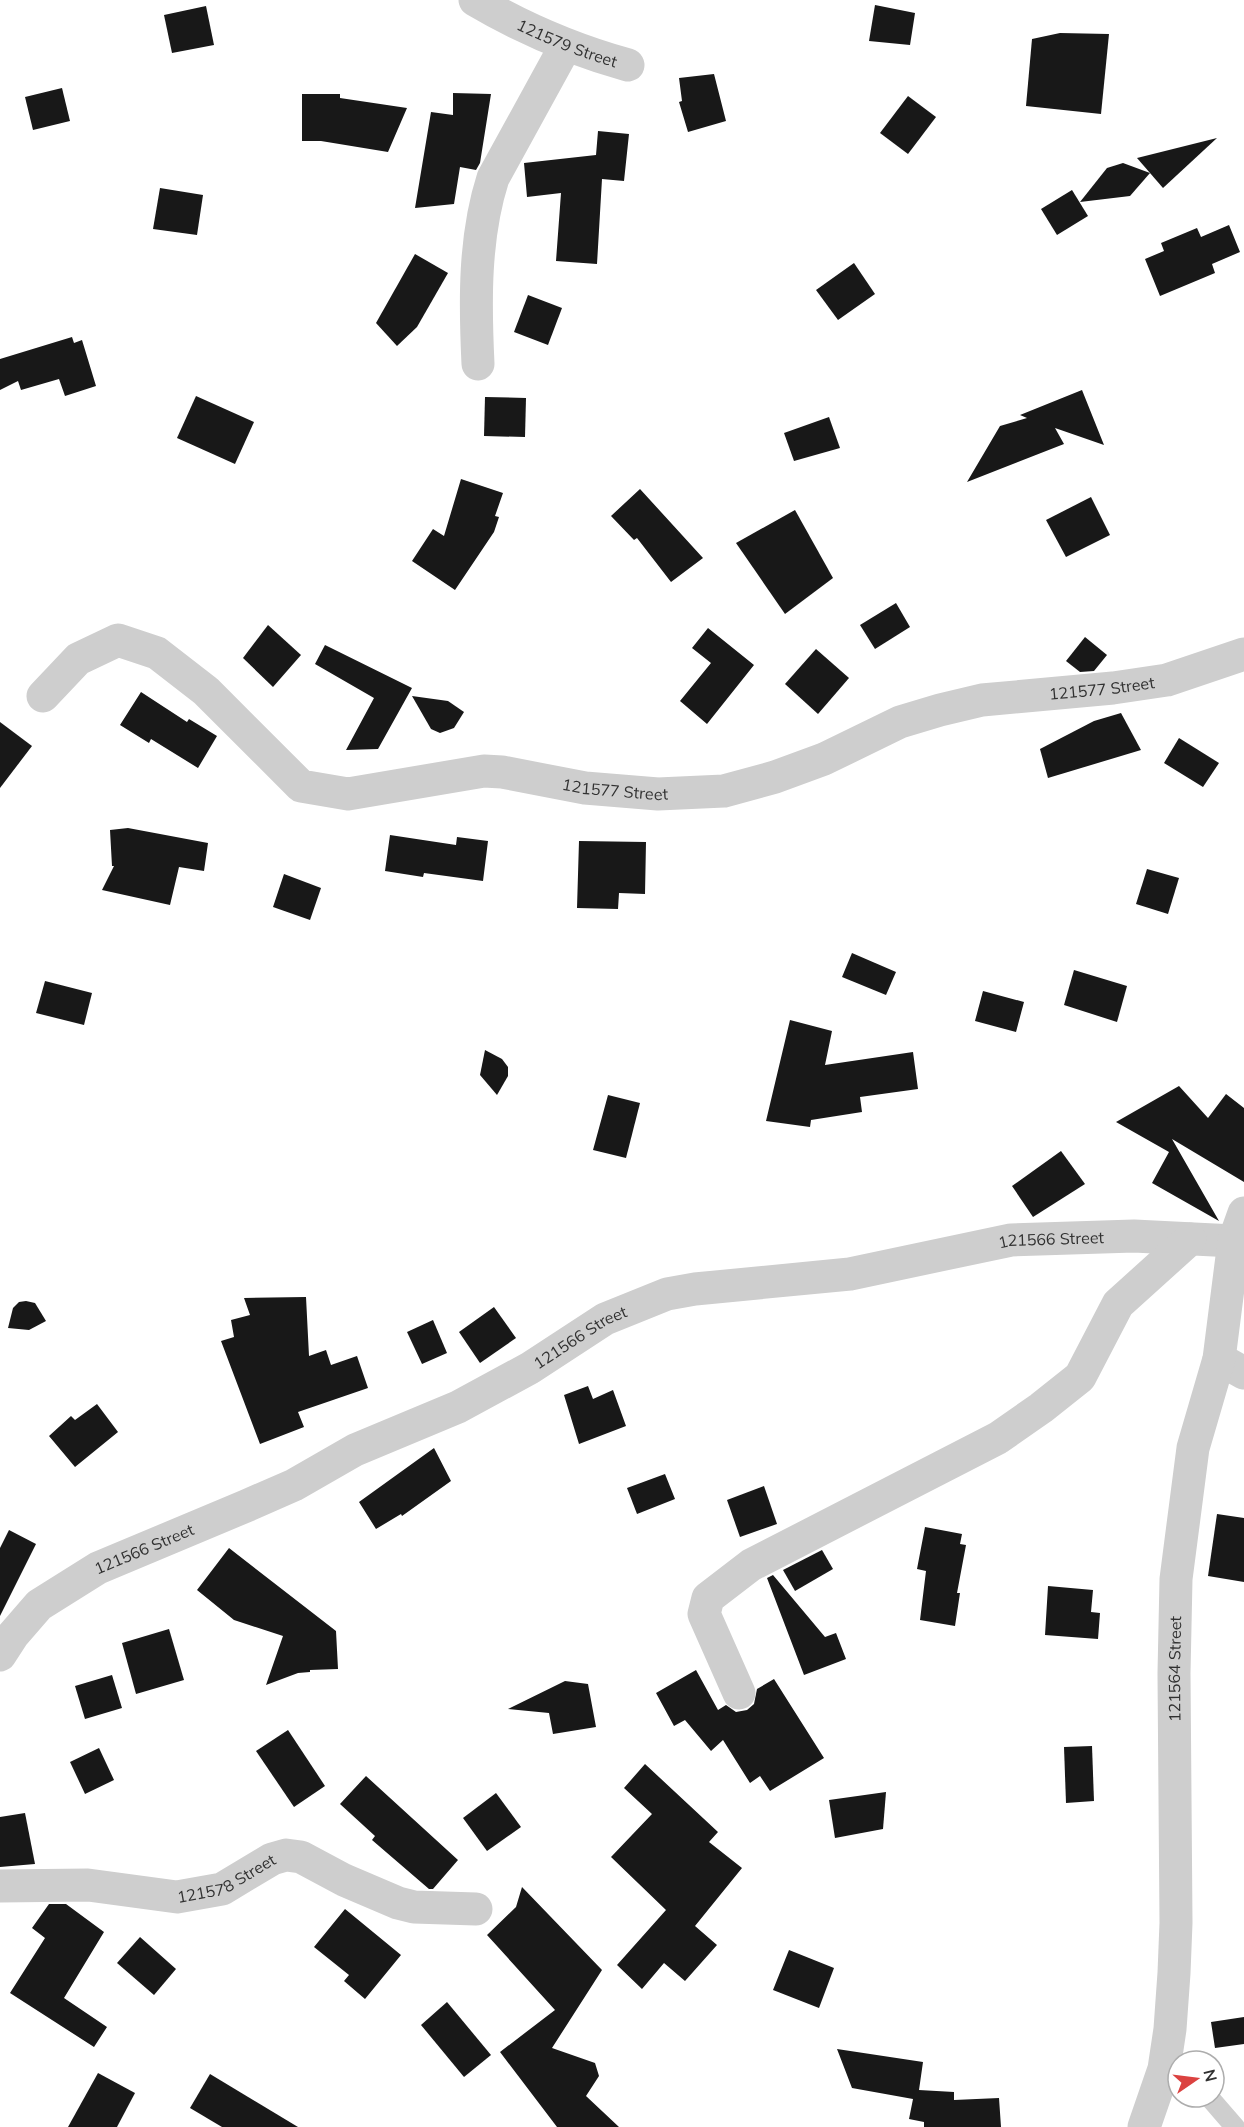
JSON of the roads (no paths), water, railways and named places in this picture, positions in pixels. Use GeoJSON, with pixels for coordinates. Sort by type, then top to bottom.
{"type":"FeatureCollection","features":[{"type":"Feature","properties":{"kind":"street","name":"121579 Street"},"geometry":{"type":"LineString","coordinates":[[475,0],[514,23],[566,45],[628,65]]}},
{"type":"Feature","properties":{"kind":"street"},"geometry":{"type":"LineString","coordinates":[[478,364],[475,307],[486,199],[493,178],[566,45]]}},
{"type":"Feature","properties":{"kind":"street","name":"121577 Street"},"geometry":{"type":"LineString","coordinates":[[43,696],[78,659],[118,640],[158,653],[206,691],[301,786],[348,794],[464,773],[502,771],[585,788],[658,794],[724,791],[745,786],[824,759],[900,722],[961,705],[982,700],[1113,688],[1167,680],[1244,654]]}},
{"type":"Feature","properties":{"kind":"street","name":"121566 Street"},"geometry":{"type":"LineString","coordinates":[[0,1655],[13,1635],[39,1605],[98,1568],[246,1506],[313,1475],[356,1450],[458,1407],[530,1368],[605,1319],[667,1294],[694,1289],[850,1274],[1011,1240],[1134,1236],[1190,1239],[1239,1227]]}},
{"type":"Feature","properties":{"kind":"street","name":"121564 Street"},"geometry":{"type":"LineString","coordinates":[[1172,2049],[1176,1923],[1174,1673],[1176,1579],[1193,1448],[1231,1366],[1239,1227]]}},
{"type":"Feature","properties":{"kind":"street"},"geometry":{"type":"LineString","coordinates":[[739,1693],[704,1614],[708,1598],[751,1565],[998,1438],[1041,1408],[1080,1377],[1118,1304],[1190,1239]]}},
{"type":"Feature","properties":{"kind":"street","name":"121578 Street"},"geometry":{"type":"LineString","coordinates":[[0,1886],[88,1885],[177,1897],[222,1889],[272,1859],[286,1855],[301,1857],[344,1880],[398,1903],[414,1907],[476,1910]]}},
{"type":"Feature","properties":{"kind":"street","name":"121564 Street"},"geometry":{"type":"LineString","coordinates":[[1144,2127],[1166,2074]]}},
{"type":"Feature","properties":{"kind":"lane"},"geometry":{"type":"LineString","coordinates":[[1219,2109],[1235,2127]]}}]}
